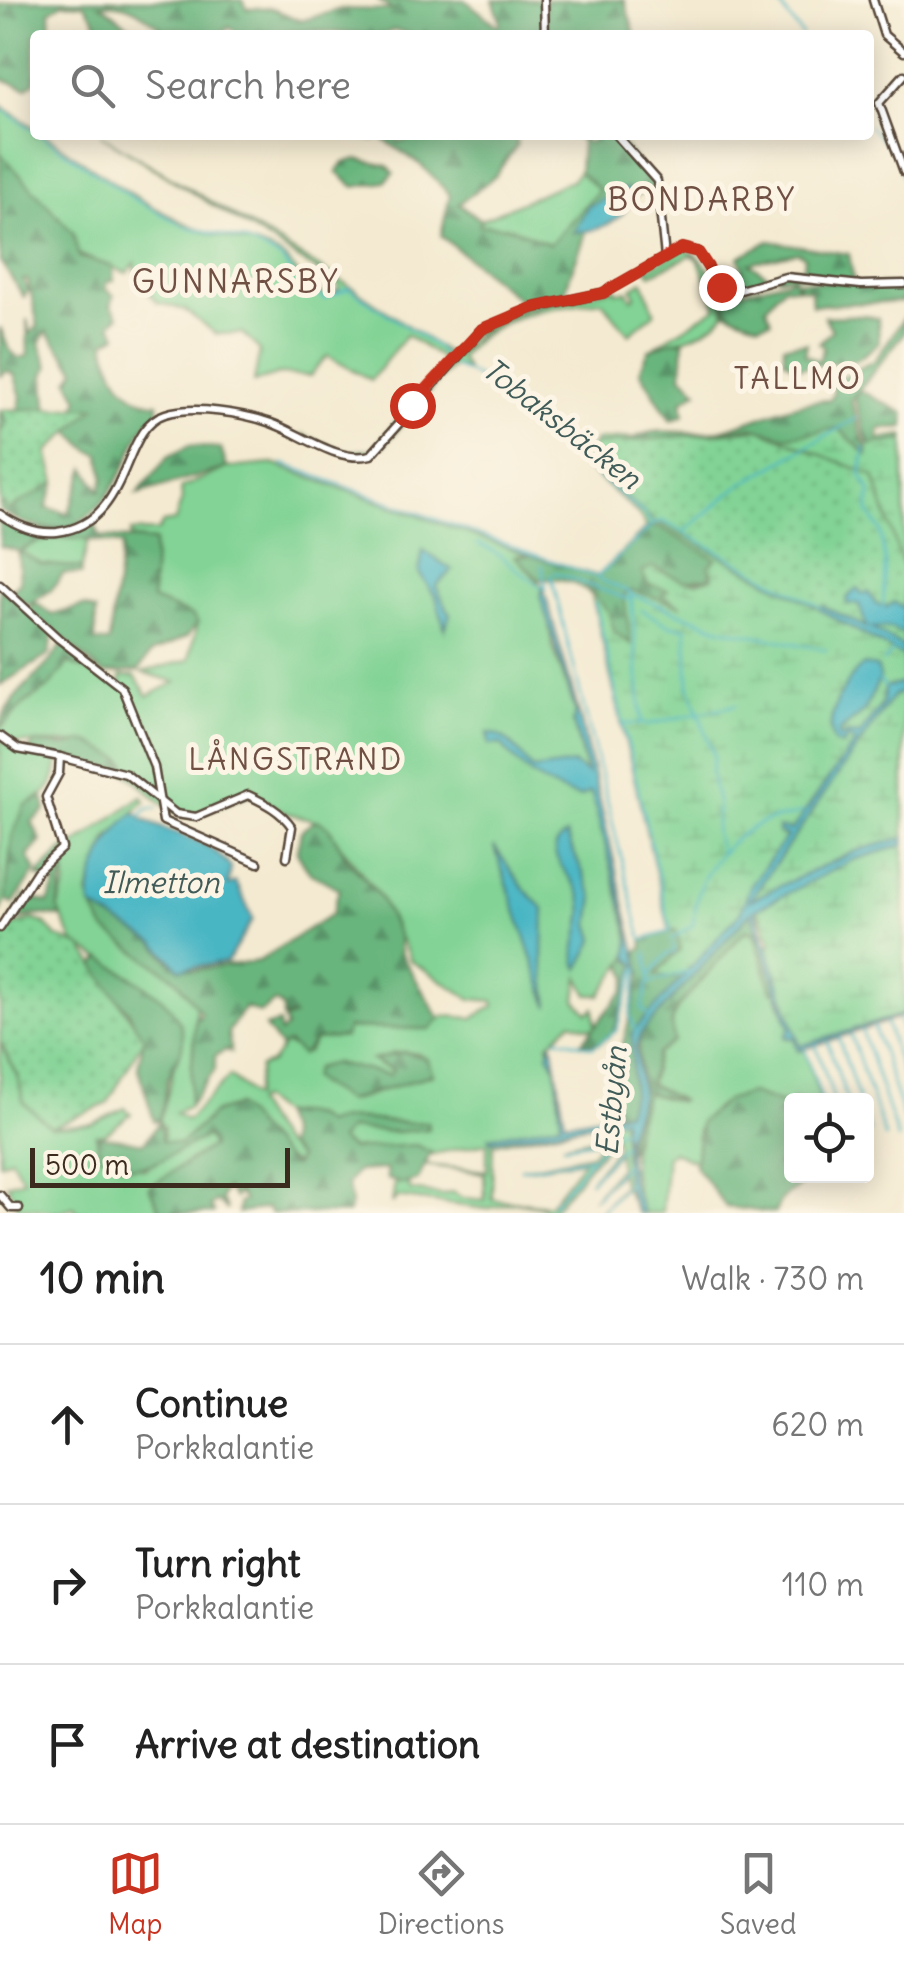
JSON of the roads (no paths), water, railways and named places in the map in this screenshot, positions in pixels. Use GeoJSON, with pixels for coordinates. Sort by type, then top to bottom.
{"type":"FeatureCollection","features":[{"type":"Feature","properties":{"kind":"street"},"geometry":{"type":"LineString","coordinates":[[544,0],[545,30]]}},
{"type":"Feature","properties":{"kind":"street"},"geometry":{"type":"LineString","coordinates":[[873,0],[884,36],[904,52]]}},
{"type":"Feature","properties":{"kind":"street"},"geometry":{"type":"LineString","coordinates":[[904,75],[879,103],[904,172]]}},
{"type":"Feature","properties":{"kind":"street"},"geometry":{"type":"LineString","coordinates":[[620,140],[656,181],[665,257]]}},
{"type":"Feature","properties":{"kind":"street"},"geometry":{"type":"LineString","coordinates":[[663,244],[698,252],[721,287],[732,292],[786,277],[861,285],[904,284]]}},
{"type":"Feature","properties":{"kind":"street"},"geometry":{"type":"LineString","coordinates":[[0,514],[23,528],[46,532],[87,521],[110,501],[148,425],[170,412],[258,419],[347,455],[371,455],[482,329],[532,308],[603,293],[678,250]]}},
{"type":"Feature","properties":{"kind":"street"},"geometry":{"type":"LineString","coordinates":[[0,584],[59,639],[122,688],[154,767],[163,821],[258,863]]}},
{"type":"Feature","properties":{"kind":"street"},"geometry":{"type":"LineString","coordinates":[[0,736],[18,749],[115,769],[176,814],[196,818],[248,795],[280,813],[292,827],[286,857]]}},
{"type":"Feature","properties":{"kind":"street"},"geometry":{"type":"LineString","coordinates":[[0,928],[37,872],[62,848],[46,798],[59,773],[60,757]]}},
{"type":"Feature","properties":{"kind":"street"},"geometry":{"type":"LineString","coordinates":[[0,1195],[10,1208],[20,1208]]}},
{"type":"Feature","properties":{"kind":"water"},"geometry":{"type":"Polygon","coordinates":[[[627,188],[632,198],[616,219],[600,228],[574,232],[588,206],[627,188]]]}},
{"type":"Feature","properties":{"kind":"water"},"geometry":{"type":"Polygon","coordinates":[[[423,550],[452,570],[436,586],[450,614],[445,629],[436,597],[419,573],[423,550]]]}},
{"type":"Feature","properties":{"kind":"water"},"geometry":{"type":"Polygon","coordinates":[[[543,587],[577,706],[640,969],[628,957],[630,936],[591,792],[579,797],[555,788],[517,763],[501,744],[489,745],[488,733],[508,742],[533,770],[573,764],[588,774],[573,722],[576,712],[540,596],[543,587]]]}},
{"type":"Feature","properties":{"kind":"water"},"geometry":{"type":"Polygon","coordinates":[[[857,588],[863,594],[868,592],[876,604],[887,607],[894,602],[904,608],[904,635],[891,628],[872,628],[904,648],[904,657],[820,610],[822,606],[866,627],[859,604],[848,604],[846,599],[857,588]]]}},
{"type":"Feature","properties":{"kind":"water"},"geometry":{"type":"Polygon","coordinates":[[[864,665],[877,667],[880,678],[864,712],[839,732],[840,738],[859,735],[882,704],[885,687],[904,683],[904,691],[893,696],[750,900],[856,851],[904,838],[904,845],[853,860],[755,910],[800,1046],[904,1016],[798,1051],[794,1038],[785,1037],[790,1028],[751,912],[641,1033],[636,1048],[641,1094],[626,1139],[631,1181],[643,1213],[637,1213],[626,1183],[623,1118],[490,1141],[489,1137],[561,1123],[556,1068],[548,1054],[552,1042],[565,1122],[626,1112],[633,1093],[632,1033],[740,913],[750,887],[787,836],[778,833],[778,828],[792,830],[855,742],[847,738],[843,746],[835,743],[831,725],[843,690],[864,665]]]}},
{"type":"Feature","properties":{"kind":"water","name":"Ilmetton"},"geometry":{"type":"Polygon","coordinates":[[[135,813],[196,840],[231,868],[228,885],[236,882],[253,919],[227,962],[180,969],[155,943],[92,907],[92,885],[101,857],[117,830],[135,813]]]}},
{"type":"Feature","properties":{"kind":"water"},"geometry":{"type":"Polygon","coordinates":[[[566,835],[594,897],[590,924],[595,939],[579,969],[576,952],[582,914],[580,894],[556,857],[555,849],[566,835]]]}},
{"type":"Feature","properties":{"kind":"water"},"geometry":{"type":"Polygon","coordinates":[[[494,846],[525,890],[544,909],[543,962],[549,1007],[494,846]]]}},
{"type":"Feature","properties":{"kind":"waterway"},"geometry":{"type":"LineString","coordinates":[[776,0],[798,30]]}},
{"type":"Feature","properties":{"kind":"waterway","name":"Tobaksbäcken"},"geometry":{"type":"LineString","coordinates":[[0,107],[30,128]]}},
{"type":"Feature","properties":{"kind":"waterway"},"geometry":{"type":"LineString","coordinates":[[874,131],[892,150]]}},
{"type":"Feature","properties":{"kind":"waterway","name":"Tobaksbäcken"},"geometry":{"type":"LineString","coordinates":[[48,140],[136,200],[185,226],[245,241],[282,259],[299,284],[325,299],[349,288],[437,347],[448,360]]}},
{"type":"Feature","properties":{"kind":"waterway"},"geometry":{"type":"LineString","coordinates":[[901,171],[904,180]]}},
{"type":"Feature","properties":{"kind":"waterway","name":"Tobaksbäcken"},"geometry":{"type":"LineString","coordinates":[[453,366],[474,375],[644,514]]}},
{"type":"Feature","properties":{"kind":"waterway"},"geometry":{"type":"LineString","coordinates":[[685,531],[737,487],[857,418]]}},
{"type":"Feature","properties":{"kind":"waterway"},"geometry":{"type":"LineString","coordinates":[[865,448],[861,475],[870,491],[868,512],[880,530],[885,562],[883,607]]}},
{"type":"Feature","properties":{"kind":"waterway"},"geometry":{"type":"LineString","coordinates":[[283,464],[597,577],[652,525]]}},
{"type":"Feature","properties":{"kind":"waterway","name":"Tobaksbäcken"},"geometry":{"type":"LineString","coordinates":[[647,517],[652,525],[663,521],[823,609]]}},
{"type":"Feature","properties":{"kind":"waterway"},"geometry":{"type":"LineString","coordinates":[[478,544],[497,553],[544,588]]}},
{"type":"Feature","properties":{"kind":"waterway"},"geometry":{"type":"LineString","coordinates":[[542,566],[546,590]]}},
{"type":"Feature","properties":{"kind":"waterway"},"geometry":{"type":"LineString","coordinates":[[555,573],[628,599],[633,595],[719,628],[826,650]]}},
{"type":"Feature","properties":{"kind":"waterway"},"geometry":{"type":"LineString","coordinates":[[551,575],[641,937]]}},
{"type":"Feature","properties":{"kind":"waterway"},"geometry":{"type":"LineString","coordinates":[[599,579],[631,593],[642,724]]}},
{"type":"Feature","properties":{"kind":"waterway"},"geometry":{"type":"LineString","coordinates":[[595,603],[670,928]]}},
{"type":"Feature","properties":{"kind":"waterway"},"geometry":{"type":"LineString","coordinates":[[642,610],[668,625],[686,628],[689,686],[714,756],[711,773],[718,806],[715,832],[721,853]]}},
{"type":"Feature","properties":{"kind":"waterway"},"geometry":{"type":"LineString","coordinates":[[883,662],[894,650]]}},
{"type":"Feature","properties":{"kind":"waterway"},"geometry":{"type":"LineString","coordinates":[[879,680],[885,687]]}},
{"type":"Feature","properties":{"kind":"waterway"},"geometry":{"type":"LineString","coordinates":[[623,724],[650,724],[736,705]]}},
{"type":"Feature","properties":{"kind":"waterway"},"geometry":{"type":"LineString","coordinates":[[140,817],[147,809],[157,808]]}},
{"type":"Feature","properties":{"kind":"waterway"},"geometry":{"type":"LineString","coordinates":[[695,912],[702,883],[727,847],[764,822],[803,812]]}},
{"type":"Feature","properties":{"kind":"waterway"},"geometry":{"type":"LineString","coordinates":[[671,940],[693,925],[694,916]]}},
{"type":"Feature","properties":{"kind":"waterway"},"geometry":{"type":"LineString","coordinates":[[642,940],[671,931]]}},
{"type":"Feature","properties":{"kind":"waterway"},"geometry":{"type":"LineString","coordinates":[[650,976],[666,955],[675,952],[673,945]]}},
{"type":"Feature","properties":{"kind":"waterway"},"geometry":{"type":"LineString","coordinates":[[647,953],[650,977],[642,1009],[649,1016]]}},
{"type":"Feature","properties":{"kind":"waterway","name":"Estbyån"},"geometry":{"type":"LineString","coordinates":[[557,1038],[593,1047],[616,1031],[637,967]]}},
{"type":"Feature","properties":{"kind":"waterway"},"geometry":{"type":"LineString","coordinates":[[635,1030],[630,1015],[639,969]]}},
{"type":"Feature","properties":{"kind":"waterway"},"geometry":{"type":"LineString","coordinates":[[649,983],[691,971]]}},
{"type":"Feature","properties":{"kind":"waterway"},"geometry":{"type":"LineString","coordinates":[[899,1019],[904,1036]]}},
{"type":"Feature","properties":{"kind":"waterway"},"geometry":{"type":"LineString","coordinates":[[886,1023],[904,1079]]}},
{"type":"Feature","properties":{"kind":"waterway"},"geometry":{"type":"LineString","coordinates":[[874,1027],[904,1119]]}},
{"type":"Feature","properties":{"kind":"waterway"},"geometry":{"type":"LineString","coordinates":[[862,1031],[898,1139]]}},
{"type":"Feature","properties":{"kind":"waterway"},"geometry":{"type":"LineString","coordinates":[[851,1035],[885,1137]]}},
{"type":"Feature","properties":{"kind":"waterway"},"geometry":{"type":"LineString","coordinates":[[839,1039],[857,1093]]}},
{"type":"Feature","properties":{"kind":"waterway"},"geometry":{"type":"LineString","coordinates":[[828,1043],[845,1093]]}},
{"type":"Feature","properties":{"kind":"waterway"},"geometry":{"type":"LineString","coordinates":[[816,1046],[832,1093]]}},
{"type":"Feature","properties":{"kind":"waterway"},"geometry":{"type":"LineString","coordinates":[[805,1050],[820,1093]]}},
{"type":"Feature","properties":{"kind":"waterway","name":"Estbyån"},"geometry":{"type":"LineString","coordinates":[[553,1204],[614,1132],[625,1129]]}},
{"type":"Feature","properties":{"kind":"waterway","name":"Estbyån"},"geometry":{"type":"LineString","coordinates":[[563,1146],[606,1139]]}},
{"type":"Feature","properties":{"kind":"waterway","name":"Estbyån"},"geometry":{"type":"LineString","coordinates":[[590,1181],[623,1145]]}},
{"type":"Feature","properties":{"kind":"waterway","name":"Estbyån"},"geometry":{"type":"LineString","coordinates":[[521,1169],[592,1157]]}},
{"type":"Feature","properties":{"kind":"waterway","name":"Estbyån"},"geometry":{"type":"LineString","coordinates":[[595,1198],[625,1164]]}},
{"type":"Feature","properties":{"kind":"waterway"},"geometry":{"type":"LineString","coordinates":[[600,1213],[628,1182]]}},
{"type":"Feature","properties":{"kind":"district","name":"BONDARBY"},"geometry":{"type":"Point","coordinates":[702,199]}},
{"type":"Feature","properties":{"kind":"district","name":"GUNNARSBY"},"geometry":{"type":"Point","coordinates":[236,281]}},
{"type":"Feature","properties":{"kind":"district","name":"TALLMO"},"geometry":{"type":"Point","coordinates":[798,378]}},
{"type":"Feature","properties":{"kind":"district","name":"LÅNGSTRAND"},"geometry":{"type":"Point","coordinates":[296,759]}}]}
